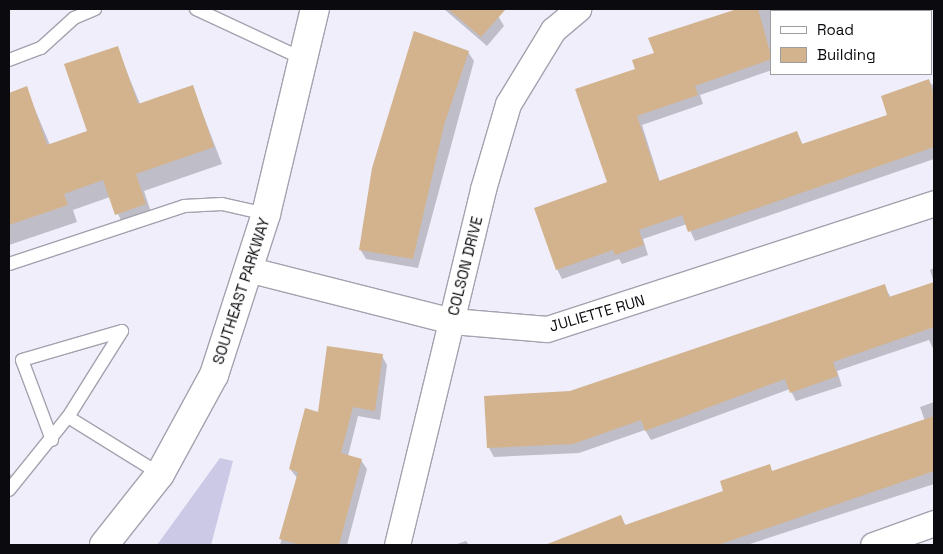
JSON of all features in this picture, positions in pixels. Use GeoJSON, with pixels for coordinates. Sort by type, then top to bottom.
{"type":"FeatureCollection","features":[{"type":"Feature","properties":{"kind":"street","name":"SOUTHEAST PARKWAY"},"geometry":{"type":"LineString","coordinates":[[104,545],[160,474],[214,375],[251,270],[302,58],[316,9]]}},
{"type":"Feature","properties":{"kind":"street","name":"COLSON DRIVE"},"geometry":{"type":"LineString","coordinates":[[397,545],[508,104],[553,30],[578,9]]}},
{"type":"Feature","properties":{"kind":"street","name":"JULIETTE RUN"},"geometry":{"type":"LineString","coordinates":[[251,270],[452,321],[547,329],[934,203]]}},
{"type":"Feature","properties":{"kind":"street"},"geometry":{"type":"LineString","coordinates":[[873,545],[934,524]]}},
{"type":"Feature","properties":{"kind":"lane"},"geometry":{"type":"LineString","coordinates":[[9,60],[41,48],[74,18],[95,9]]}},
{"type":"Feature","properties":{"kind":"lane"},"geometry":{"type":"LineString","coordinates":[[196,9],[302,58]]}},
{"type":"Feature","properties":{"kind":"lane"},"geometry":{"type":"LineString","coordinates":[[9,264],[184,206],[222,204],[266,214]]}},
{"type":"Feature","properties":{"kind":"lane"},"geometry":{"type":"LineString","coordinates":[[9,490],[52,440],[122,331],[22,360],[52,440]]}},
{"type":"Feature","properties":{"kind":"lane"},"geometry":{"type":"LineString","coordinates":[[68,417],[160,474]]}},
{"type":"Feature","properties":{"kind":"shaded area"},"geometry":{"type":"Polygon","coordinates":[[[220,458],[233,461],[211,545],[157,545],[220,458]]]}},
{"type":"Feature","properties":{"kind":"building"},"geometry":{"type":"Polygon","coordinates":[[[448,9],[506,9],[481,37],[448,9]]]}},
{"type":"Feature","properties":{"kind":"building"},"geometry":{"type":"Polygon","coordinates":[[[737,9],[758,9],[770,52],[770,60],[695,86],[698,95],[637,116],[659,181],[797,131],[802,144],[887,115],[881,96],[929,79],[934,95],[934,147],[688,232],[682,215],[639,230],[644,245],[615,255],[613,250],[556,270],[534,208],[607,182],[575,89],[635,69],[632,60],[654,53],[648,38],[737,9]]]}},
{"type":"Feature","properties":{"kind":"building"},"geometry":{"type":"Polygon","coordinates":[[[414,31],[469,51],[444,125],[413,259],[359,250],[372,168],[414,31]]]}},
{"type":"Feature","properties":{"kind":"building"},"geometry":{"type":"Polygon","coordinates":[[[118,46],[138,104],[193,85],[214,147],[136,174],[146,204],[115,215],[103,180],[64,194],[68,205],[9,225],[9,93],[27,86],[47,145],[87,131],[64,64],[118,46]]]}},
{"type":"Feature","properties":{"kind":"building"},"geometry":{"type":"Polygon","coordinates":[[[934,282],[934,327],[833,362],[838,376],[790,393],[785,379],[645,431],[641,420],[573,444],[487,448],[484,396],[570,391],[885,284],[889,297],[934,282]]]}},
{"type":"Feature","properties":{"kind":"building"},"geometry":{"type":"Polygon","coordinates":[[[327,346],[383,354],[375,411],[353,407],[341,453],[362,459],[339,545],[301,545],[279,539],[298,472],[289,469],[305,408],[318,412],[327,346]]]}},
{"type":"Feature","properties":{"kind":"building"},"geometry":{"type":"Polygon","coordinates":[[[934,416],[934,471],[718,545],[545,545],[621,515],[625,525],[723,491],[720,481],[770,464],[772,471],[934,416]]]}}]}
